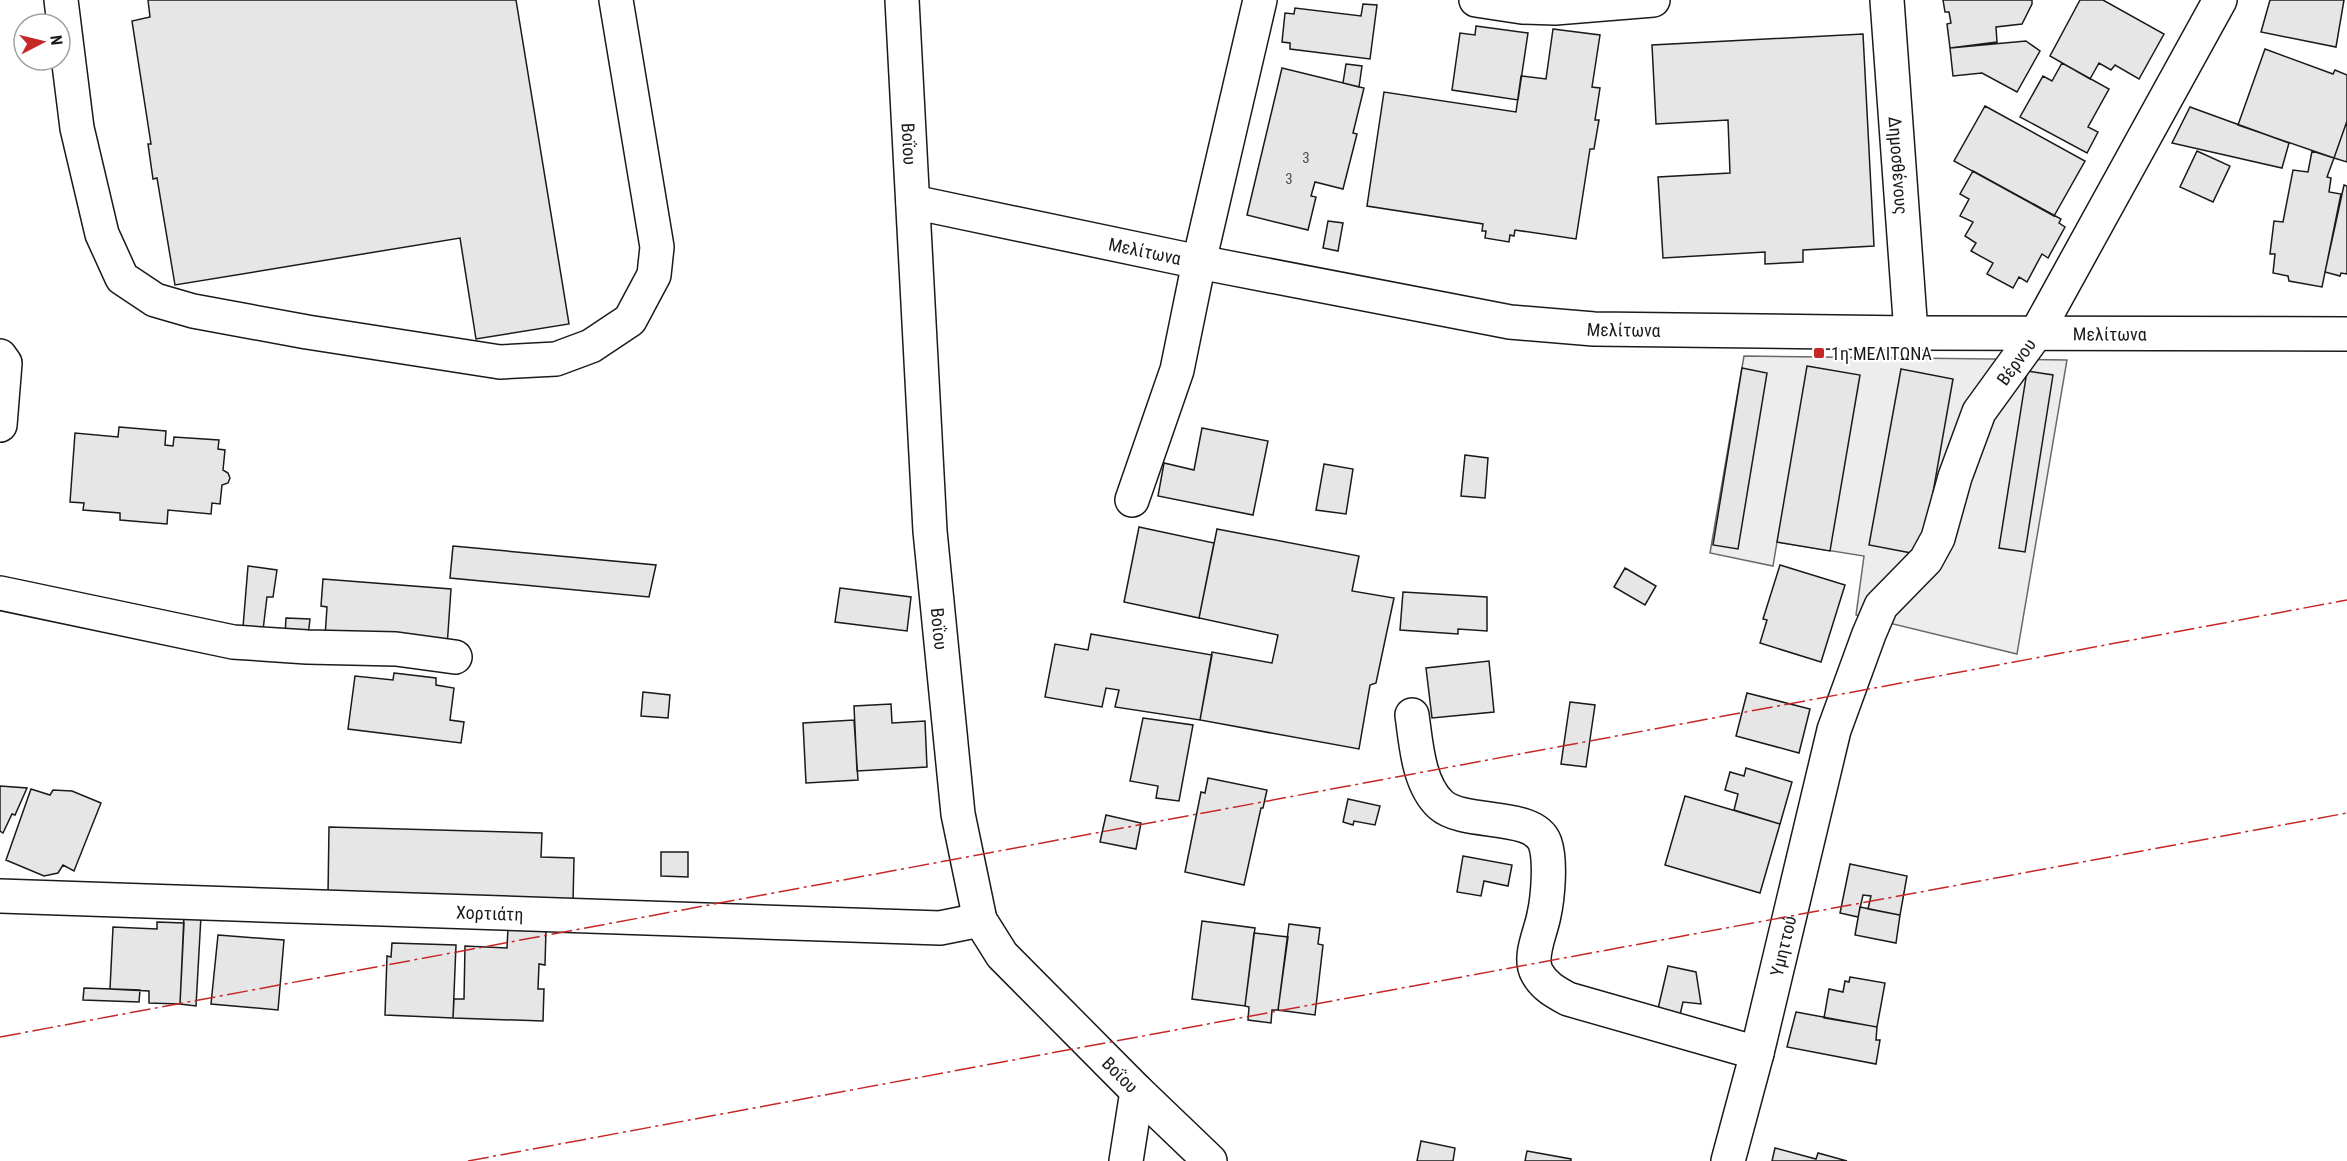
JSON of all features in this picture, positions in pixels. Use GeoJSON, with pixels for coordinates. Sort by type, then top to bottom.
{"type":"FeatureCollection","features":[{"type":"Feature","properties":{"kind":"street"},"geometry":{"type":"LineString","coordinates":[[61,0],[77,128],[102,234],[122,278],[155,300],[193,311],[307,332],[500,362],[556,359],[591,346],[630,320],[654,274],[657,247],[616,0]]}},
{"type":"Feature","properties":{"kind":"street","name":"Βοΐου"},"geometry":{"type":"LineString","coordinates":[[902,0],[930,531],[958,814],[980,920],[1002,955],[1210,1161]]}},
{"type":"Feature","properties":{"kind":"street"},"geometry":{"type":"LineString","coordinates":[[1132,500],[1177,370],[1199,262],[1260,0]]}},
{"type":"Feature","properties":{"kind":"street"},"geometry":{"type":"LineString","coordinates":[[1476,0],[1555,8],[1653,0]]}},
{"type":"Feature","properties":{"kind":"street","name":"Δημοσθένους"},"geometry":{"type":"LineString","coordinates":[[1887,0],[1911,333]]}},
{"type":"Feature","properties":{"kind":"street","name":"Βέρνου"},"geometry":{"type":"LineString","coordinates":[[1834,730],[1881,606],[1926,560],[1938,538],[1955,477],[1979,412],[2037,332],[2220,0]]}},
{"type":"Feature","properties":{"kind":"street","name":"Μελίτωνα"},"geometry":{"type":"LineString","coordinates":[[913,202],[1199,262],[1510,322],[1594,329],[1911,333],[2347,334]]}},
{"type":"Feature","properties":{"kind":"street"},"geometry":{"type":"LineString","coordinates":[[0,425],[1,373]]}},
{"type":"Feature","properties":{"kind":"street"},"geometry":{"type":"LineString","coordinates":[[0,593],[233,642],[307,647],[396,649],[455,657]]}},
{"type":"Feature","properties":{"kind":"street"},"geometry":{"type":"LineString","coordinates":[[1412,715],[1418,754],[1428,788],[1442,806],[1462,814],[1534,829],[1544,840],[1548,857],[1545,914],[1535,951],[1535,971],[1550,989],[1568,999],[1757,1053]]}},
{"type":"Feature","properties":{"kind":"street","name":"Υμηττού"},"geometry":{"type":"LineString","coordinates":[[1728,1161],[1757,1053],[1834,730]]}},
{"type":"Feature","properties":{"kind":"street","name":"Χορτιάτη"},"geometry":{"type":"LineString","coordinates":[[0,896],[940,928],[980,920]]}},
{"type":"Feature","properties":{"kind":"street"},"geometry":{"type":"LineString","coordinates":[[1126,1161],[1137,1091]]}},
{"type":"Feature","properties":{"kind":"shaded area"},"geometry":{"type":"Polygon","coordinates":[[[1744,356],[2067,360],[2017,654],[1856,615],[1864,556],[1777,542],[1773,566],[1710,553],[1744,356]]]}},
{"type":"Feature","properties":{"kind":"building"},"geometry":{"type":"Polygon","coordinates":[[[148,0],[516,0],[569,324],[476,339],[460,238],[175,285],[157,178],[153,179],[148,144],[151,144],[132,21],[150,17],[148,0]]]}},
{"type":"Feature","properties":{"kind":"building"},"geometry":{"type":"Polygon","coordinates":[[[1943,0],[2032,0],[2032,4],[2022,24],[1996,27],[1997,42],[1950,48],[1947,24],[1951,23],[1949,12],[1945,12],[1943,0]]]}},
{"type":"Feature","properties":{"kind":"building"},"geometry":{"type":"Polygon","coordinates":[[[2080,0],[2103,0],[2164,34],[2139,79],[2115,65],[2111,70],[2099,63],[2090,79],[2050,56],[2080,0]]]}},
{"type":"Feature","properties":{"kind":"building"},"geometry":{"type":"Polygon","coordinates":[[[2270,0],[2344,0],[2336,47],[2261,32],[2270,0]]]}},
{"type":"Feature","properties":{"kind":"building"},"geometry":{"type":"Polygon","coordinates":[[[1363,4],[1377,5],[1370,59],[1290,49],[1290,43],[1282,42],[1285,13],[1294,14],[1295,8],[1361,16],[1363,4]]]}},
{"type":"Feature","properties":{"kind":"building"},"geometry":{"type":"Polygon","coordinates":[[[1476,26],[1528,33],[1518,100],[1452,90],[1460,33],[1475,35],[1476,26]]]}},
{"type":"Feature","properties":{"kind":"building"},"geometry":{"type":"Polygon","coordinates":[[[1553,29],[1600,35],[1592,87],[1600,88],[1595,120],[1599,120],[1594,149],[1590,149],[1576,239],[1515,230],[1514,236],[1510,235],[1509,242],[1485,238],[1486,231],[1482,231],[1483,224],[1367,206],[1384,92],[1516,112],[1521,76],[1546,79],[1553,29]]]}},
{"type":"Feature","properties":{"kind":"building"},"geometry":{"type":"Polygon","coordinates":[[[1863,34],[1874,246],[1803,250],[1803,262],[1765,264],[1765,252],[1663,258],[1658,177],[1730,173],[1728,120],[1656,124],[1652,45],[1863,34]]]}},
{"type":"Feature","properties":{"kind":"building"},"geometry":{"type":"Polygon","coordinates":[[[2026,41],[2040,51],[2017,92],[1982,73],[1953,76],[1950,48],[2026,41]]]}},
{"type":"Feature","properties":{"kind":"building"},"geometry":{"type":"Polygon","coordinates":[[[2265,49],[2333,74],[2335,70],[2347,75],[2347,121],[2334,158],[2238,125],[2265,49]]]}},
{"type":"Feature","properties":{"kind":"building"},"geometry":{"type":"Polygon","coordinates":[[[2062,63],[2109,89],[2088,127],[2098,132],[2087,153],[2020,117],[2043,76],[2052,81],[2062,63]]]}},
{"type":"Feature","properties":{"kind":"building"},"geometry":{"type":"Polygon","coordinates":[[[1346,64],[1362,66],[1359,87],[1343,83],[1346,64]]]}},
{"type":"Feature","properties":{"kind":"building"},"geometry":{"type":"Polygon","coordinates":[[[1282,68],[1364,88],[1353,133],[1357,134],[1343,189],[1315,182],[1311,196],[1316,197],[1308,230],[1247,215],[1282,68]]]}},
{"type":"Feature","properties":{"kind":"building"},"geometry":{"type":"Polygon","coordinates":[[[1985,106],[2085,161],[2054,216],[1954,161],[1985,106]]]}},
{"type":"Feature","properties":{"kind":"building"},"geometry":{"type":"Polygon","coordinates":[[[2190,107],[2289,143],[2282,168],[2172,143],[2190,107]]]}},
{"type":"Feature","properties":{"kind":"building"},"geometry":{"type":"Polygon","coordinates":[[[2347,121],[2347,162],[2334,158],[2347,121]]]}},
{"type":"Feature","properties":{"kind":"building"},"geometry":{"type":"Polygon","coordinates":[[[2197,151],[2230,166],[2213,202],[2180,187],[2197,151]]]}},
{"type":"Feature","properties":{"kind":"building"},"geometry":{"type":"Polygon","coordinates":[[[2312,151],[2334,158],[2327,177],[2331,178],[2329,192],[2341,194],[2322,287],[2289,281],[2288,276],[2273,273],[2275,254],[2270,254],[2274,221],[2283,222],[2293,170],[2308,172],[2312,151]]]}},
{"type":"Feature","properties":{"kind":"building"},"geometry":{"type":"Polygon","coordinates":[[[1973,171],[2061,219],[2059,223],[2065,227],[2048,258],[2042,254],[2027,282],[2019,277],[2013,288],[1987,274],[1993,263],[1971,251],[1976,243],[1965,236],[1973,222],[1960,216],[1969,199],[1960,194],[1973,171]]]}},
{"type":"Feature","properties":{"kind":"building"},"geometry":{"type":"Polygon","coordinates":[[[2344,185],[2347,186],[2347,274],[2341,273],[2340,276],[2325,272],[2344,185]]]}},
{"type":"Feature","properties":{"kind":"building"},"geometry":{"type":"Polygon","coordinates":[[[1328,221],[1343,223],[1338,251],[1323,248],[1328,221]]]}},
{"type":"Feature","properties":{"kind":"building"},"geometry":{"type":"Polygon","coordinates":[[[1807,366],[1860,375],[1830,551],[1777,542],[1807,366]]]}},
{"type":"Feature","properties":{"kind":"building"},"geometry":{"type":"Polygon","coordinates":[[[1742,368],[1767,373],[1738,549],[1713,545],[1742,368]]]}},
{"type":"Feature","properties":{"kind":"building"},"geometry":{"type":"Polygon","coordinates":[[[1901,369],[1953,379],[1922,555],[1869,545],[1901,369]]]}},
{"type":"Feature","properties":{"kind":"building"},"geometry":{"type":"Polygon","coordinates":[[[2027,371],[2053,375],[2025,552],[1999,548],[2027,371]]]}},
{"type":"Feature","properties":{"kind":"building"},"geometry":{"type":"Polygon","coordinates":[[[119,427],[166,431],[165,445],[173,446],[174,437],[219,440],[218,449],[225,450],[223,470],[230,478],[228,483],[222,485],[220,504],[212,503],[211,514],[168,510],[167,524],[120,520],[120,513],[83,510],[84,503],[70,502],[75,433],[118,437],[119,427]]]}},
{"type":"Feature","properties":{"kind":"building"},"geometry":{"type":"Polygon","coordinates":[[[1202,428],[1268,441],[1253,515],[1158,496],[1164,463],[1194,470],[1202,428]]]}},
{"type":"Feature","properties":{"kind":"building"},"geometry":{"type":"Polygon","coordinates":[[[1465,455],[1488,458],[1485,498],[1461,496],[1465,455]]]}},
{"type":"Feature","properties":{"kind":"building"},"geometry":{"type":"Polygon","coordinates":[[[1324,464],[1353,469],[1346,514],[1316,510],[1324,464]]]}},
{"type":"Feature","properties":{"kind":"building"},"geometry":{"type":"Polygon","coordinates":[[[1139,527],[1214,543],[1199,618],[1124,602],[1139,527]]]}},
{"type":"Feature","properties":{"kind":"building"},"geometry":{"type":"Polygon","coordinates":[[[1217,529],[1359,556],[1352,591],[1394,598],[1376,683],[1370,685],[1359,749],[1200,720],[1212,652],[1272,663],[1278,635],[1199,618],[1217,529]]]}},
{"type":"Feature","properties":{"kind":"building"},"geometry":{"type":"Polygon","coordinates":[[[453,546],[656,565],[649,597],[450,578],[453,546]]]}},
{"type":"Feature","properties":{"kind":"building"},"geometry":{"type":"Polygon","coordinates":[[[1780,565],[1845,585],[1821,662],[1760,643],[1767,620],[1763,619],[1780,565]]]}},
{"type":"Feature","properties":{"kind":"building"},"geometry":{"type":"Polygon","coordinates":[[[248,566],[277,570],[273,597],[267,597],[263,630],[243,627],[248,566]]]}},
{"type":"Feature","properties":{"kind":"building"},"geometry":{"type":"Polygon","coordinates":[[[1625,568],[1656,586],[1645,605],[1614,587],[1625,568]]]}},
{"type":"Feature","properties":{"kind":"building"},"geometry":{"type":"Polygon","coordinates":[[[323,579],[451,589],[447,647],[325,637],[327,607],[321,606],[323,579]]]}},
{"type":"Feature","properties":{"kind":"building"},"geometry":{"type":"Polygon","coordinates":[[[840,588],[911,597],[907,631],[835,622],[840,588]]]}},
{"type":"Feature","properties":{"kind":"building"},"geometry":{"type":"Polygon","coordinates":[[[1403,592],[1487,597],[1487,631],[1458,629],[1458,634],[1400,630],[1403,592]]]}},
{"type":"Feature","properties":{"kind":"building"},"geometry":{"type":"Polygon","coordinates":[[[286,618],[310,619],[308,636],[285,635],[286,618]]]}},
{"type":"Feature","properties":{"kind":"building"},"geometry":{"type":"Polygon","coordinates":[[[1091,634],[1212,655],[1200,720],[1115,707],[1119,690],[1106,688],[1102,707],[1045,697],[1055,644],[1088,650],[1091,634]]]}},
{"type":"Feature","properties":{"kind":"building"},"geometry":{"type":"Polygon","coordinates":[[[1489,661],[1494,712],[1432,718],[1426,668],[1489,661]]]}},
{"type":"Feature","properties":{"kind":"building"},"geometry":{"type":"Polygon","coordinates":[[[394,673],[436,678],[436,685],[454,688],[450,720],[464,722],[461,743],[348,729],[355,676],[393,680],[394,673]]]}},
{"type":"Feature","properties":{"kind":"building"},"geometry":{"type":"Polygon","coordinates":[[[643,692],[670,695],[668,718],[641,716],[643,692]]]}},
{"type":"Feature","properties":{"kind":"building"},"geometry":{"type":"Polygon","coordinates":[[[1747,693],[1810,709],[1799,753],[1736,736],[1747,693]]]}},
{"type":"Feature","properties":{"kind":"building"},"geometry":{"type":"Polygon","coordinates":[[[1570,702],[1595,705],[1586,767],[1561,764],[1570,702]]]}},
{"type":"Feature","properties":{"kind":"building"},"geometry":{"type":"Polygon","coordinates":[[[891,704],[892,723],[925,721],[927,767],[857,771],[854,706],[891,704]]]}},
{"type":"Feature","properties":{"kind":"building"},"geometry":{"type":"Polygon","coordinates":[[[1143,718],[1193,725],[1179,801],[1156,798],[1158,786],[1130,781],[1143,718]]]}},
{"type":"Feature","properties":{"kind":"building"},"geometry":{"type":"Polygon","coordinates":[[[854,720],[858,780],[806,783],[803,723],[854,720]]]}},
{"type":"Feature","properties":{"kind":"building"},"geometry":{"type":"Polygon","coordinates":[[[1746,768],[1792,782],[1780,824],[1734,810],[1738,794],[1725,790],[1730,772],[1744,776],[1746,768]]]}},
{"type":"Feature","properties":{"kind":"building"},"geometry":{"type":"Polygon","coordinates":[[[1208,778],[1267,790],[1244,885],[1185,872],[1201,792],[1205,793],[1208,778]]]}},
{"type":"Feature","properties":{"kind":"building"},"geometry":{"type":"Polygon","coordinates":[[[0,786],[27,788],[15,815],[12,814],[3,833],[0,831],[0,786]]]}},
{"type":"Feature","properties":{"kind":"building"},"geometry":{"type":"Polygon","coordinates":[[[31,789],[50,795],[53,790],[72,791],[101,803],[74,871],[63,865],[58,873],[44,876],[6,860],[31,789]]]}},
{"type":"Feature","properties":{"kind":"building"},"geometry":{"type":"Polygon","coordinates":[[[1685,796],[1780,824],[1760,893],[1665,865],[1685,796]]]}},
{"type":"Feature","properties":{"kind":"building"},"geometry":{"type":"Polygon","coordinates":[[[1348,799],[1380,806],[1375,825],[1354,821],[1353,825],[1343,822],[1348,799]]]}},
{"type":"Feature","properties":{"kind":"building"},"geometry":{"type":"Polygon","coordinates":[[[1106,815],[1141,823],[1136,849],[1100,842],[1106,815]]]}},
{"type":"Feature","properties":{"kind":"building"},"geometry":{"type":"Polygon","coordinates":[[[329,827],[542,833],[541,857],[574,858],[573,902],[328,895],[329,827]]]}},
{"type":"Feature","properties":{"kind":"building"},"geometry":{"type":"Polygon","coordinates":[[[661,852],[688,852],[688,877],[661,876],[661,852]]]}},
{"type":"Feature","properties":{"kind":"building"},"geometry":{"type":"Polygon","coordinates":[[[1463,856],[1512,865],[1508,886],[1484,881],[1481,896],[1457,892],[1463,856]]]}},
{"type":"Feature","properties":{"kind":"building"},"geometry":{"type":"Polygon","coordinates":[[[1850,864],[1907,876],[1900,915],[1868,909],[1871,896],[1863,895],[1858,917],[1840,913],[1850,864]]]}},
{"type":"Feature","properties":{"kind":"building"},"geometry":{"type":"Polygon","coordinates":[[[1860,907],[1900,915],[1896,943],[1855,935],[1860,907]]]}},
{"type":"Feature","properties":{"kind":"building"},"geometry":{"type":"Polygon","coordinates":[[[184,915],[201,916],[196,1006],[180,1004],[184,915]]]}},
{"type":"Feature","properties":{"kind":"building"},"geometry":{"type":"Polygon","coordinates":[[[1202,921],[1255,928],[1245,1006],[1192,999],[1202,921]]]}},
{"type":"Feature","properties":{"kind":"building"},"geometry":{"type":"Polygon","coordinates":[[[157,922],[184,923],[180,1004],[149,1003],[149,991],[110,989],[113,927],[157,929],[157,922]]]}},
{"type":"Feature","properties":{"kind":"building"},"geometry":{"type":"Polygon","coordinates":[[[1289,924],[1320,928],[1318,944],[1323,945],[1315,1015],[1278,1010],[1289,924]]]}},
{"type":"Feature","properties":{"kind":"building"},"geometry":{"type":"Polygon","coordinates":[[[508,928],[546,929],[545,965],[539,964],[538,989],[544,989],[543,1021],[453,1018],[454,999],[464,999],[465,946],[507,948],[508,928]]]}},
{"type":"Feature","properties":{"kind":"building"},"geometry":{"type":"Polygon","coordinates":[[[1254,933],[1288,937],[1278,1010],[1272,1010],[1271,1023],[1248,1020],[1249,1007],[1245,1006],[1254,933]]]}},
{"type":"Feature","properties":{"kind":"building"},"geometry":{"type":"Polygon","coordinates":[[[218,935],[284,940],[278,1010],[211,1004],[218,935]]]}},
{"type":"Feature","properties":{"kind":"building"},"geometry":{"type":"Polygon","coordinates":[[[392,943],[456,945],[453,1018],[385,1015],[387,956],[391,957],[392,943]]]}},
{"type":"Feature","properties":{"kind":"building"},"geometry":{"type":"Polygon","coordinates":[[[1668,966],[1696,972],[1701,1004],[1683,1002],[1679,1019],[1657,1013],[1668,966]]]}},
{"type":"Feature","properties":{"kind":"building"},"geometry":{"type":"Polygon","coordinates":[[[1850,977],[1885,983],[1877,1027],[1824,1018],[1829,989],[1843,992],[1845,981],[1849,982],[1850,977]]]}},
{"type":"Feature","properties":{"kind":"building"},"geometry":{"type":"Polygon","coordinates":[[[84,988],[140,990],[139,1002],[83,1000],[84,988]]]}},
{"type":"Feature","properties":{"kind":"building"},"geometry":{"type":"Polygon","coordinates":[[[1796,1012],[1877,1027],[1876,1040],[1880,1040],[1876,1064],[1787,1047],[1796,1012]]]}},
{"type":"Feature","properties":{"kind":"building"},"geometry":{"type":"Polygon","coordinates":[[[1421,1141],[1455,1148],[1453,1161],[1417,1161],[1421,1141]]]}},
{"type":"Feature","properties":{"kind":"building"},"geometry":{"type":"Polygon","coordinates":[[[1775,1148],[1816,1159],[1818,1153],[1847,1161],[1772,1161],[1775,1148]]]}},
{"type":"Feature","properties":{"kind":"building"},"geometry":{"type":"Polygon","coordinates":[[[1527,1151],[1571,1159],[1571,1161],[1525,1161],[1527,1151]]]}},
{"type":"Feature","properties":{"kind":"power"},"geometry":{"type":"LineString","coordinates":[[0,1037],[2347,600]]}},
{"type":"Feature","properties":{"kind":"power"},"geometry":{"type":"LineString","coordinates":[[468,1161],[2347,813]]}},
{"type":"Feature","properties":{"kind":"place","name":"1η ΜΕΛΙΤΩΝΑ"},"geometry":{"type":"Point","coordinates":[1819,353]}}]}
